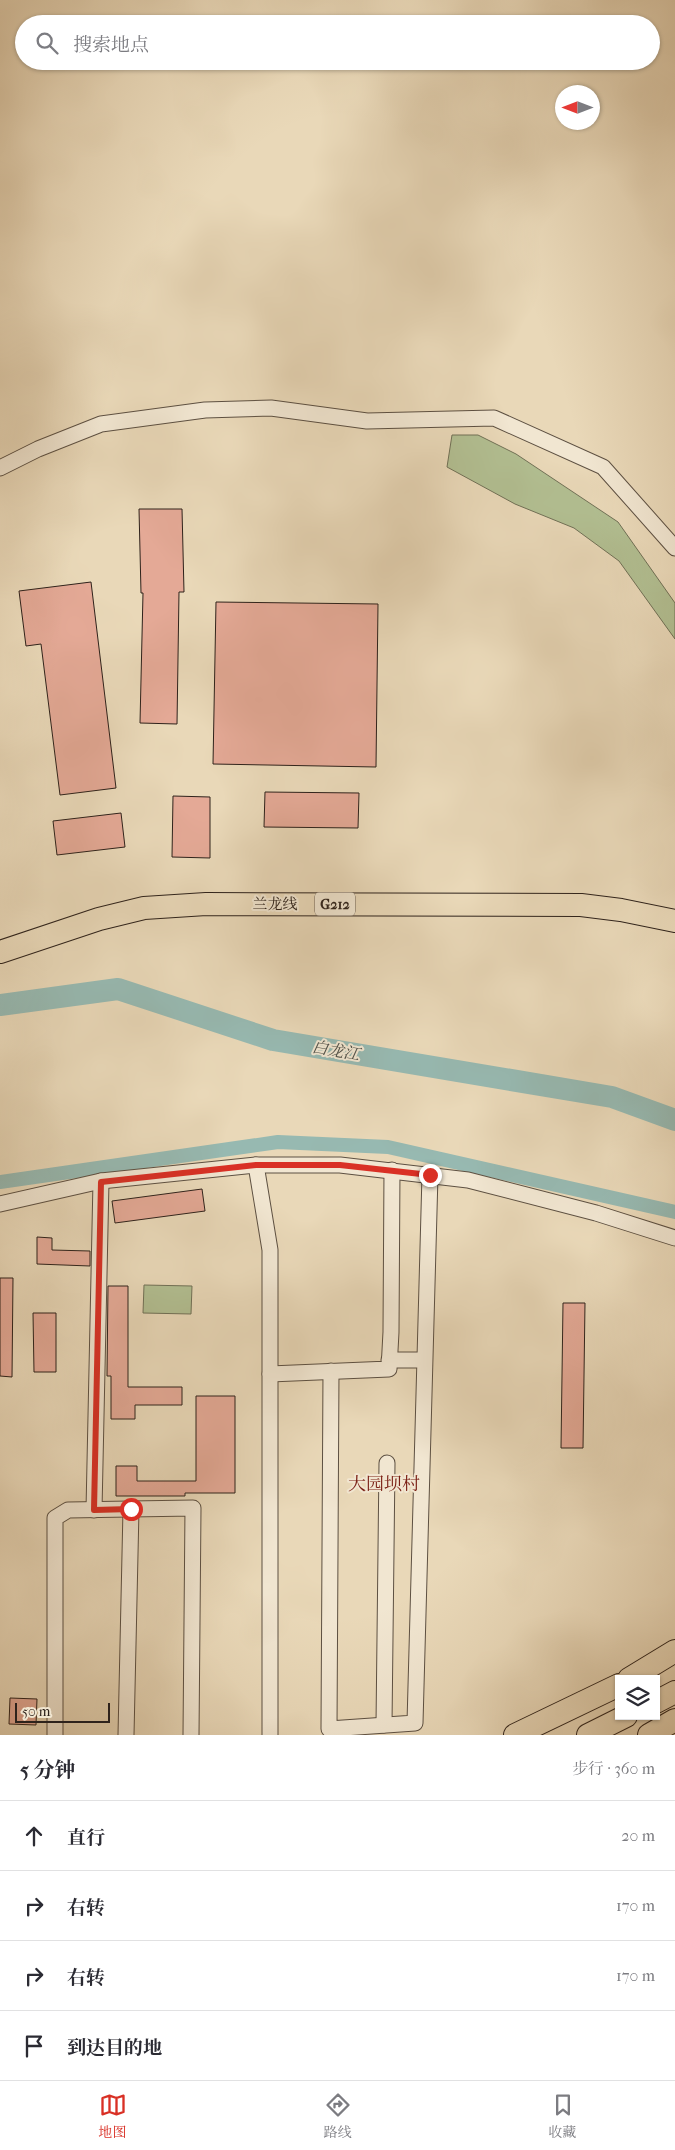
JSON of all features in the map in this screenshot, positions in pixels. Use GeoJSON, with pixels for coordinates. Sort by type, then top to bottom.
{"type":"FeatureCollection","features":[{"type":"Feature","properties":{"kind":"highway","name":"兰龙线"},"geometry":{"type":"LineString","coordinates":[[0,952],[99,918],[144,908],[206,904],[581,905],[621,910],[675,921]]}},
{"type":"Feature","properties":{"kind":"highway"},"geometry":{"type":"LineString","coordinates":[[636,1675],[675,1651]]}},
{"type":"Feature","properties":{"kind":"highway"},"geometry":{"type":"LineString","coordinates":[[516,1735],[615,1687]]}},
{"type":"Feature","properties":{"kind":"highway"},"geometry":{"type":"LineString","coordinates":[[660,1700],[675,1692]]}},
{"type":"Feature","properties":{"kind":"highway"},"geometry":{"type":"LineString","coordinates":[[588,1735],[618,1720]]}},
{"type":"Feature","properties":{"kind":"highway"},"geometry":{"type":"LineString","coordinates":[[649,1735],[675,1720]]}},
{"type":"Feature","properties":{"kind":"street"},"geometry":{"type":"LineString","coordinates":[[0,468],[38,449],[101,424],[205,410],[272,408],[367,421],[494,418],[603,467],[675,548]]}},
{"type":"Feature","properties":{"kind":"street"},"geometry":{"type":"LineString","coordinates":[[256,1165],[270,1250],[270,1735]]}},
{"type":"Feature","properties":{"kind":"street"},"geometry":{"type":"LineString","coordinates":[[0,1204],[101,1182],[256,1165],[340,1165],[468,1180],[578,1208],[675,1238]]}},
{"type":"Feature","properties":{"kind":"street"},"geometry":{"type":"LineString","coordinates":[[270,1374],[389,1369],[392,1170]]}},
{"type":"Feature","properties":{"kind":"street"},"geometry":{"type":"LineString","coordinates":[[331,1371],[329,1729],[415,1723],[430,1175]]}},
{"type":"Feature","properties":{"kind":"street"},"geometry":{"type":"LineString","coordinates":[[94,1510],[101,1182]]}},
{"type":"Feature","properties":{"kind":"street"},"geometry":{"type":"LineString","coordinates":[[389,1360],[424,1360]]}},
{"type":"Feature","properties":{"kind":"street"},"geometry":{"type":"LineString","coordinates":[[384,1725],[387,1463]]}},
{"type":"Feature","properties":{"kind":"street"},"geometry":{"type":"LineString","coordinates":[[55,1735],[55,1518],[68,1510],[193,1508],[191,1735]]}},
{"type":"Feature","properties":{"kind":"street"},"geometry":{"type":"LineString","coordinates":[[126,1735],[131,1509]]}},
{"type":"Feature","properties":{"kind":"green space"},"geometry":{"type":"Polygon","coordinates":[[[452,435],[478,435],[516,454],[618,522],[675,603],[675,639],[619,561],[574,528],[515,504],[447,467],[452,435]]]}},
{"type":"Feature","properties":{"kind":"green space"},"geometry":{"type":"Polygon","coordinates":[[[144,1285],[192,1286],[191,1314],[143,1313],[144,1285]]]}},
{"type":"Feature","properties":{"kind":"building"},"geometry":{"type":"Polygon","coordinates":[[[139,509],[182,509],[184,592],[179,592],[177,724],[140,723],[143,593],[141,593],[139,509]]]}},
{"type":"Feature","properties":{"kind":"building"},"geometry":{"type":"Polygon","coordinates":[[[91,582],[116,788],[60,795],[41,644],[26,646],[19,591],[91,582]]]}},
{"type":"Feature","properties":{"kind":"building"},"geometry":{"type":"Polygon","coordinates":[[[216,602],[378,604],[376,767],[213,764],[216,602]]]}},
{"type":"Feature","properties":{"kind":"building"},"geometry":{"type":"Polygon","coordinates":[[[265,792],[359,793],[358,828],[264,827],[265,792]]]}},
{"type":"Feature","properties":{"kind":"building"},"geometry":{"type":"Polygon","coordinates":[[[173,796],[210,797],[210,858],[172,857],[173,796]]]}},
{"type":"Feature","properties":{"kind":"building"},"geometry":{"type":"Polygon","coordinates":[[[121,813],[125,847],[57,855],[53,821],[121,813]]]}},
{"type":"Feature","properties":{"kind":"building"},"geometry":{"type":"Polygon","coordinates":[[[202,1189],[205,1211],[115,1223],[112,1201],[202,1189]]]}},
{"type":"Feature","properties":{"kind":"building"},"geometry":{"type":"Polygon","coordinates":[[[37,1237],[52,1238],[52,1250],[90,1251],[90,1266],[37,1264],[37,1237]]]}},
{"type":"Feature","properties":{"kind":"building"},"geometry":{"type":"Polygon","coordinates":[[[0,1278],[13,1278],[12,1377],[0,1376],[0,1278]]]}},
{"type":"Feature","properties":{"kind":"building"},"geometry":{"type":"Polygon","coordinates":[[[108,1286],[128,1286],[128,1387],[182,1387],[182,1405],[135,1405],[135,1419],[111,1419],[111,1376],[107,1376],[108,1286]]]}},
{"type":"Feature","properties":{"kind":"building"},"geometry":{"type":"Polygon","coordinates":[[[563,1303],[585,1303],[583,1448],[561,1448],[563,1303]]]}},
{"type":"Feature","properties":{"kind":"building"},"geometry":{"type":"Polygon","coordinates":[[[33,1313],[56,1313],[56,1372],[34,1372],[33,1313]]]}},
{"type":"Feature","properties":{"kind":"building"},"geometry":{"type":"Polygon","coordinates":[[[196,1396],[235,1396],[235,1493],[185,1493],[185,1496],[116,1496],[116,1466],[137,1466],[137,1481],[196,1481],[196,1396]]]}},
{"type":"Feature","properties":{"kind":"building"},"geometry":{"type":"Polygon","coordinates":[[[10,1698],[37,1699],[36,1725],[9,1724],[10,1698]]]}},
{"type":"Feature","properties":{"kind":"waterway","name":"白龙江"},"geometry":{"type":"LineString","coordinates":[[0,1005],[118,989],[273,1040],[612,1097],[675,1120]]}},
{"type":"Feature","properties":{"kind":"waterway"},"geometry":{"type":"LineString","coordinates":[[0,1182],[278,1142],[388,1147],[675,1212]]}},
{"type":"Feature","properties":{"kind":"district","name":"大园坝村"},"geometry":{"type":"Point","coordinates":[384,1484]}},
{"type":"Feature","properties":{"kind":"route"},"geometry":{"type":"LineString","coordinates":[[131,1509],[94,1510],[101,1182],[256,1165],[340,1165],[430,1175]]}}]}
